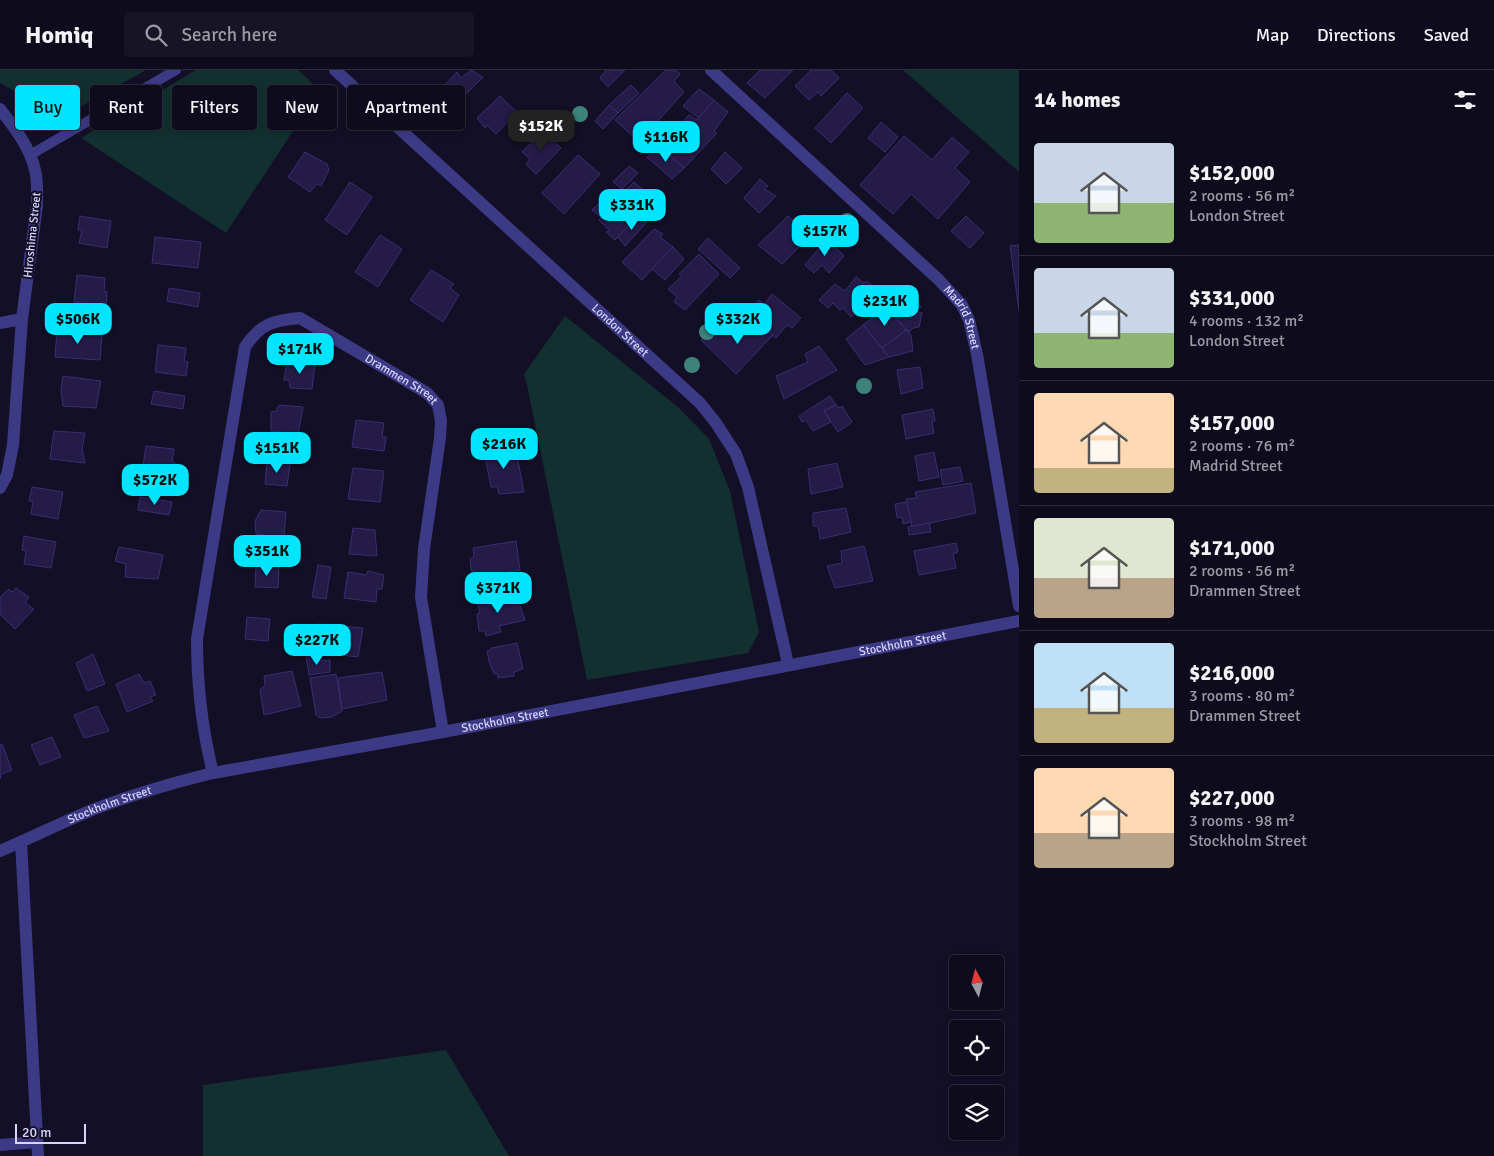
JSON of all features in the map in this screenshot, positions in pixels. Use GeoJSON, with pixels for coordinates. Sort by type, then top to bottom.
{"type":"FeatureCollection","features":[{"type":"Feature","properties":{"kind":"street","name":"London Street"},"geometry":{"type":"LineString","coordinates":[[335,70],[700,403],[716,423],[736,454],[748,486],[788,664]]}},
{"type":"Feature","properties":{"kind":"street","name":"Madrid Street"},"geometry":{"type":"LineString","coordinates":[[712,70],[939,280],[962,305],[969,320],[977,354],[1019,606]]}},
{"type":"Feature","properties":{"kind":"street","name":"Hiroshima Street"},"geometry":{"type":"LineString","coordinates":[[0,109],[13,125],[30,155],[38,188],[22,319],[13,445],[7,475],[0,488]]}},
{"type":"Feature","properties":{"kind":"street","name":"Drammen Street"},"geometry":{"type":"LineString","coordinates":[[213,773],[205,742],[197,664],[197,639],[245,346],[252,335],[262,327],[281,320],[300,318],[428,393],[438,405],[441,421],[440,438],[424,550],[421,597],[444,732]]}},
{"type":"Feature","properties":{"kind":"street"},"geometry":{"type":"LineString","coordinates":[[0,323],[22,319]]}},
{"type":"Feature","properties":{"kind":"street","name":"Stockholm Street"},"geometry":{"type":"LineString","coordinates":[[0,851],[91,811],[178,781],[213,773],[444,732],[788,664],[1019,621]]}},
{"type":"Feature","properties":{"kind":"street"},"geometry":{"type":"LineString","coordinates":[[22,842],[38,1156]]}},
{"type":"Feature","properties":{"kind":"street"},"geometry":{"type":"LineString","coordinates":[[0,1145],[37,1142]]}},
{"type":"Feature","properties":{"kind":"lane"},"geometry":{"type":"LineString","coordinates":[[30,155],[176,70]]}},
{"type":"Feature","properties":{"kind":"green space"},"geometry":{"type":"Polygon","coordinates":[[[0,70],[146,70],[119,85],[90,85],[90,102],[80,107],[80,85],[15,85],[15,91],[0,83],[0,70]]]}},
{"type":"Feature","properties":{"kind":"green space"},"geometry":{"type":"Polygon","coordinates":[[[196,70],[298,70],[314,85],[267,85],[267,130],[294,130],[226,233],[81,138],[95,130],[162,130],[162,90],[196,70]]]}},
{"type":"Feature","properties":{"kind":"green space"},"geometry":{"type":"Polygon","coordinates":[[[903,70],[1019,70],[1019,172],[903,70]]]}},
{"type":"Feature","properties":{"kind":"green space"},"geometry":{"type":"Polygon","coordinates":[[[565,316],[679,408],[709,439],[730,491],[759,632],[748,653],[587,680],[524,374],[565,316]]]}},
{"type":"Feature","properties":{"kind":"green space"},"geometry":{"type":"Polygon","coordinates":[[[446,1050],[509,1156],[203,1156],[203,1085],[446,1050]]]}},
{"type":"Feature","properties":{"kind":"building"},"geometry":{"type":"Polygon","coordinates":[[[471,70],[483,77],[465,95],[465,85],[445,85],[457,72],[461,78],[471,70]]]}},
{"type":"Feature","properties":{"kind":"building"},"geometry":{"type":"Polygon","coordinates":[[[606,70],[625,70],[608,87],[600,78],[606,70]]]}},
{"type":"Feature","properties":{"kind":"building"},"geometry":{"type":"Polygon","coordinates":[[[666,70],[676,70],[680,74],[674,81],[684,92],[639,142],[615,120],[666,70]]]}},
{"type":"Feature","properties":{"kind":"building"},"geometry":{"type":"Polygon","coordinates":[[[760,70],[793,70],[765,98],[747,83],[760,70]]]}},
{"type":"Feature","properties":{"kind":"building"},"geometry":{"type":"Polygon","coordinates":[[[811,70],[831,70],[839,78],[821,96],[818,92],[809,100],[795,86],[811,70]]]}},
{"type":"Feature","properties":{"kind":"building"},"geometry":{"type":"Polygon","coordinates":[[[631,85],[639,93],[618,113],[609,105],[631,85]]]}},
{"type":"Feature","properties":{"kind":"building"},"geometry":{"type":"Polygon","coordinates":[[[699,89],[714,100],[699,118],[683,106],[699,89]]]}},
{"type":"Feature","properties":{"kind":"building"},"geometry":{"type":"Polygon","coordinates":[[[847,93],[863,108],[831,143],[815,128],[847,93]]]}},
{"type":"Feature","properties":{"kind":"building"},"geometry":{"type":"Polygon","coordinates":[[[500,96],[517,112],[496,134],[486,125],[485,128],[477,118],[500,96]]]}},
{"type":"Feature","properties":{"kind":"building"},"geometry":{"type":"Polygon","coordinates":[[[714,100],[728,112],[714,131],[717,133],[684,168],[660,147],[689,115],[697,120],[714,100]]]}},
{"type":"Feature","properties":{"kind":"building"},"geometry":{"type":"Polygon","coordinates":[[[609,105],[618,113],[603,129],[595,121],[609,105]]]}},
{"type":"Feature","properties":{"kind":"building"},"geometry":{"type":"Polygon","coordinates":[[[881,122],[898,137],[885,152],[868,138],[881,122]]]}},
{"type":"Feature","properties":{"kind":"building"},"geometry":{"type":"Polygon","coordinates":[[[543,132],[561,148],[536,174],[526,164],[530,159],[522,152],[543,132]]]}},
{"type":"Feature","properties":{"kind":"building"},"geometry":{"type":"Polygon","coordinates":[[[904,136],[932,160],[952,137],[969,152],[955,168],[970,182],[938,219],[911,194],[893,214],[860,185],[904,136]]]}},
{"type":"Feature","properties":{"kind":"building"},"geometry":{"type":"Polygon","coordinates":[[[660,147],[684,168],[672,179],[647,157],[660,147]]]}},
{"type":"Feature","properties":{"kind":"building"},"geometry":{"type":"Polygon","coordinates":[[[305,152],[327,164],[329,170],[321,186],[317,184],[310,192],[288,177],[305,152]]]}},
{"type":"Feature","properties":{"kind":"building"},"geometry":{"type":"Polygon","coordinates":[[[725,152],[742,168],[726,184],[711,169],[725,152]]]}},
{"type":"Feature","properties":{"kind":"building"},"geometry":{"type":"Polygon","coordinates":[[[578,155],[600,174],[564,214],[542,193],[578,155]]]}},
{"type":"Feature","properties":{"kind":"building"},"geometry":{"type":"Polygon","coordinates":[[[629,166],[638,173],[622,189],[613,182],[629,166]]]}},
{"type":"Feature","properties":{"kind":"building"},"geometry":{"type":"Polygon","coordinates":[[[760,179],[768,186],[764,189],[776,196],[759,213],[744,198],[760,179]]]}},
{"type":"Feature","properties":{"kind":"building"},"geometry":{"type":"Polygon","coordinates":[[[350,182],[372,197],[347,235],[325,220],[350,182]]]}},
{"type":"Feature","properties":{"kind":"building"},"geometry":{"type":"Polygon","coordinates":[[[634,182],[654,199],[646,208],[625,191],[634,182]]]}},
{"type":"Feature","properties":{"kind":"building"},"geometry":{"type":"Polygon","coordinates":[[[613,190],[621,196],[625,191],[646,208],[615,240],[606,232],[609,230],[599,220],[601,217],[592,210],[613,190]]]}},
{"type":"Feature","properties":{"kind":"building"},"geometry":{"type":"Polygon","coordinates":[[[80,216],[111,221],[107,248],[79,243],[82,230],[78,230],[80,216]]]}},
{"type":"Feature","properties":{"kind":"building"},"geometry":{"type":"Polygon","coordinates":[[[638,216],[646,223],[625,246],[618,237],[638,216]]]}},
{"type":"Feature","properties":{"kind":"building"},"geometry":{"type":"Polygon","coordinates":[[[788,216],[797,225],[808,231],[799,239],[803,243],[782,264],[758,245],[788,216]]]}},
{"type":"Feature","properties":{"kind":"building"},"geometry":{"type":"Polygon","coordinates":[[[966,216],[984,233],[970,248],[951,231],[966,216]]]}},
{"type":"Feature","properties":{"kind":"building"},"geometry":{"type":"Polygon","coordinates":[[[654,229],[663,234],[660,237],[673,247],[642,280],[622,262],[654,229]]]}},
{"type":"Feature","properties":{"kind":"building"},"geometry":{"type":"Polygon","coordinates":[[[380,235],[402,249],[378,287],[355,272],[380,235]]]}},
{"type":"Feature","properties":{"kind":"building"},"geometry":{"type":"Polygon","coordinates":[[[155,237],[201,242],[198,268],[152,263],[155,237]]]}},
{"type":"Feature","properties":{"kind":"building"},"geometry":{"type":"Polygon","coordinates":[[[708,238],[740,268],[730,278],[698,249],[708,238]]]}},
{"type":"Feature","properties":{"kind":"building"},"geometry":{"type":"Polygon","coordinates":[[[828,238],[836,244],[834,246],[844,256],[829,273],[822,265],[814,273],[805,265],[828,238]]]}},
{"type":"Feature","properties":{"kind":"building"},"geometry":{"type":"Polygon","coordinates":[[[1019,245],[1019,311],[1010,246],[1019,245]]]}},
{"type":"Feature","properties":{"kind":"building"},"geometry":{"type":"Polygon","coordinates":[[[673,247],[684,259],[665,280],[652,269],[673,247]]]}},
{"type":"Feature","properties":{"kind":"building"},"geometry":{"type":"Polygon","coordinates":[[[699,254],[719,274],[685,310],[674,302],[677,297],[668,289],[682,276],[679,274],[699,254]]]}},
{"type":"Feature","properties":{"kind":"building"},"geometry":{"type":"Polygon","coordinates":[[[431,270],[454,284],[450,288],[459,295],[443,322],[410,300],[431,270]]]}},
{"type":"Feature","properties":{"kind":"building"},"geometry":{"type":"Polygon","coordinates":[[[77,275],[105,278],[106,306],[74,302],[77,275]]]}},
{"type":"Feature","properties":{"kind":"building"},"geometry":{"type":"Polygon","coordinates":[[[856,277],[864,283],[867,281],[877,289],[851,317],[843,308],[840,310],[833,303],[828,308],[819,300],[835,284],[845,291],[856,277]]]}},
{"type":"Feature","properties":{"kind":"building"},"geometry":{"type":"Polygon","coordinates":[[[169,288],[200,293],[198,307],[167,301],[169,288]]]}},
{"type":"Feature","properties":{"kind":"building"},"geometry":{"type":"Polygon","coordinates":[[[908,290],[921,307],[916,311],[908,309],[899,298],[908,290]]]}},
{"type":"Feature","properties":{"kind":"building"},"geometry":{"type":"Polygon","coordinates":[[[772,294],[801,318],[792,328],[787,325],[776,338],[748,314],[759,300],[764,305],[772,294]]]}},
{"type":"Feature","properties":{"kind":"building"},"geometry":{"type":"Polygon","coordinates":[[[899,298],[908,309],[899,317],[889,305],[899,298]]]}},
{"type":"Feature","properties":{"kind":"building"},"geometry":{"type":"Polygon","coordinates":[[[889,305],[899,317],[897,319],[906,330],[882,348],[863,325],[889,305]]]}},
{"type":"Feature","properties":{"kind":"building"},"geometry":{"type":"Polygon","coordinates":[[[908,309],[922,313],[919,327],[913,328],[909,332],[897,319],[908,309]]]}},
{"type":"Feature","properties":{"kind":"building"},"geometry":{"type":"Polygon","coordinates":[[[754,319],[773,335],[736,374],[701,340],[719,326],[736,339],[754,319]]]}},
{"type":"Feature","properties":{"kind":"building"},"geometry":{"type":"Polygon","coordinates":[[[863,325],[889,357],[865,365],[846,339],[863,325]]]}},
{"type":"Feature","properties":{"kind":"building"},"geometry":{"type":"Polygon","coordinates":[[[57,330],[102,334],[100,360],[55,357],[57,330]]]}},
{"type":"Feature","properties":{"kind":"building"},"geometry":{"type":"Polygon","coordinates":[[[906,330],[911,335],[913,351],[889,357],[882,348],[906,330]]]}},
{"type":"Feature","properties":{"kind":"building"},"geometry":{"type":"Polygon","coordinates":[[[158,345],[186,348],[184,361],[188,362],[186,376],[155,372],[158,345]]]}},
{"type":"Feature","properties":{"kind":"building"},"geometry":{"type":"Polygon","coordinates":[[[819,346],[837,370],[784,399],[776,376],[808,362],[805,354],[819,346]]]}},
{"type":"Feature","properties":{"kind":"building"},"geometry":{"type":"Polygon","coordinates":[[[287,362],[315,364],[312,389],[290,388],[289,380],[284,380],[287,362]]]}},
{"type":"Feature","properties":{"kind":"building"},"geometry":{"type":"Polygon","coordinates":[[[920,367],[923,388],[901,394],[897,370],[920,367]]]}},
{"type":"Feature","properties":{"kind":"building"},"geometry":{"type":"Polygon","coordinates":[[[63,376],[101,381],[96,408],[63,406],[61,390],[63,376]]]}},
{"type":"Feature","properties":{"kind":"building"},"geometry":{"type":"Polygon","coordinates":[[[154,391],[185,396],[183,409],[151,404],[154,391]]]}},
{"type":"Feature","properties":{"kind":"building"},"geometry":{"type":"Polygon","coordinates":[[[830,396],[836,405],[824,411],[831,422],[813,431],[806,420],[802,422],[799,416],[830,396]]]}},
{"type":"Feature","properties":{"kind":"building"},"geometry":{"type":"Polygon","coordinates":[[[279,405],[303,407],[298,434],[271,431],[271,412],[276,411],[279,405]]]}},
{"type":"Feature","properties":{"kind":"building"},"geometry":{"type":"Polygon","coordinates":[[[836,405],[839,408],[842,406],[852,422],[838,432],[824,411],[836,405]]]}},
{"type":"Feature","properties":{"kind":"building"},"geometry":{"type":"Polygon","coordinates":[[[933,409],[934,433],[906,439],[902,415],[933,409]]]}},
{"type":"Feature","properties":{"kind":"building"},"geometry":{"type":"Polygon","coordinates":[[[356,420],[384,423],[382,437],[386,437],[384,451],[352,447],[356,420]]]}},
{"type":"Feature","properties":{"kind":"building"},"geometry":{"type":"Polygon","coordinates":[[[54,431],[85,433],[82,449],[85,463],[50,459],[54,431]]]}},
{"type":"Feature","properties":{"kind":"building"},"geometry":{"type":"Polygon","coordinates":[[[515,445],[524,492],[499,494],[497,487],[491,487],[484,451],[515,445]]]}},
{"type":"Feature","properties":{"kind":"building"},"geometry":{"type":"Polygon","coordinates":[[[146,446],[174,449],[172,462],[175,463],[174,477],[142,473],[146,446]]]}},
{"type":"Feature","properties":{"kind":"building"},"geometry":{"type":"Polygon","coordinates":[[[934,452],[939,477],[919,481],[915,456],[934,452]]]}},
{"type":"Feature","properties":{"kind":"building"},"geometry":{"type":"Polygon","coordinates":[[[267,462],[290,464],[287,486],[265,484],[267,462]]]}},
{"type":"Feature","properties":{"kind":"building"},"geometry":{"type":"Polygon","coordinates":[[[837,463],[843,487],[811,494],[808,469],[837,463]]]}},
{"type":"Feature","properties":{"kind":"building"},"geometry":{"type":"Polygon","coordinates":[[[960,467],[963,481],[943,485],[940,470],[960,467]]]}},
{"type":"Feature","properties":{"kind":"building"},"geometry":{"type":"Polygon","coordinates":[[[353,468],[384,471],[380,502],[348,499],[353,468]]]}},
{"type":"Feature","properties":{"kind":"building"},"geometry":{"type":"Polygon","coordinates":[[[971,483],[976,513],[912,527],[906,499],[917,498],[915,492],[971,483]]]}},
{"type":"Feature","properties":{"kind":"building"},"geometry":{"type":"Polygon","coordinates":[[[32,487],[63,492],[58,519],[31,514],[33,501],[29,501],[32,487]]]}},
{"type":"Feature","properties":{"kind":"building"},"geometry":{"type":"Polygon","coordinates":[[[140,497],[172,502],[169,515],[138,510],[140,497]]]}},
{"type":"Feature","properties":{"kind":"building"},"geometry":{"type":"Polygon","coordinates":[[[907,502],[911,522],[903,524],[902,517],[897,518],[895,504],[907,502]]]}},
{"type":"Feature","properties":{"kind":"building"},"geometry":{"type":"Polygon","coordinates":[[[846,508],[851,532],[820,539],[818,526],[813,526],[813,513],[846,508]]]}},
{"type":"Feature","properties":{"kind":"building"},"geometry":{"type":"Polygon","coordinates":[[[261,510],[286,512],[284,537],[256,534],[255,521],[261,510]]]}},
{"type":"Feature","properties":{"kind":"building"},"geometry":{"type":"Polygon","coordinates":[[[929,523],[931,532],[909,535],[908,527],[929,523]]]}},
{"type":"Feature","properties":{"kind":"building"},"geometry":{"type":"Polygon","coordinates":[[[353,528],[375,530],[377,556],[349,554],[353,528]]]}},
{"type":"Feature","properties":{"kind":"building"},"geometry":{"type":"Polygon","coordinates":[[[24,536],[56,542],[51,568],[24,564],[26,551],[22,550],[24,536]]]}},
{"type":"Feature","properties":{"kind":"building"},"geometry":{"type":"Polygon","coordinates":[[[516,541],[520,570],[495,574],[496,579],[479,581],[478,576],[474,578],[470,559],[474,557],[473,548],[516,541]]]}},
{"type":"Feature","properties":{"kind":"building"},"geometry":{"type":"Polygon","coordinates":[[[956,543],[958,552],[953,554],[956,568],[919,575],[914,551],[956,543]]]}},
{"type":"Feature","properties":{"kind":"building"},"geometry":{"type":"Polygon","coordinates":[[[864,546],[873,581],[835,588],[827,566],[842,563],[841,551],[864,546]]]}},
{"type":"Feature","properties":{"kind":"building"},"geometry":{"type":"Polygon","coordinates":[[[119,547],[163,555],[158,579],[125,577],[126,564],[115,561],[119,547]]]}},
{"type":"Feature","properties":{"kind":"building"},"geometry":{"type":"Polygon","coordinates":[[[256,565],[279,567],[278,588],[255,587],[256,565]]]}},
{"type":"Feature","properties":{"kind":"building"},"geometry":{"type":"Polygon","coordinates":[[[318,565],[331,567],[326,599],[312,597],[318,565]]]}},
{"type":"Feature","properties":{"kind":"building"},"geometry":{"type":"Polygon","coordinates":[[[368,571],[384,575],[382,589],[377,589],[376,602],[344,598],[348,572],[366,575],[368,571]]]}},
{"type":"Feature","properties":{"kind":"building"},"geometry":{"type":"Polygon","coordinates":[[[16,588],[29,597],[25,603],[34,609],[15,629],[0,614],[0,597],[9,589],[12,592],[16,588]]]}},
{"type":"Feature","properties":{"kind":"building"},"geometry":{"type":"Polygon","coordinates":[[[517,597],[525,620],[499,626],[501,632],[486,636],[485,631],[479,631],[477,614],[480,613],[477,602],[517,597]]]}},
{"type":"Feature","properties":{"kind":"building"},"geometry":{"type":"Polygon","coordinates":[[[247,617],[270,619],[268,641],[245,639],[247,617]]]}},
{"type":"Feature","properties":{"kind":"building"},"geometry":{"type":"Polygon","coordinates":[[[318,624],[363,628],[358,657],[316,652],[315,639],[313,637],[318,624]]]}},
{"type":"Feature","properties":{"kind":"building"},"geometry":{"type":"Polygon","coordinates":[[[517,643],[523,669],[514,672],[514,676],[498,678],[497,673],[494,674],[487,651],[491,650],[491,648],[517,643]]]}},
{"type":"Feature","properties":{"kind":"building"},"geometry":{"type":"Polygon","coordinates":[[[93,654],[105,684],[87,691],[76,663],[93,654]]]}},
{"type":"Feature","properties":{"kind":"building"},"geometry":{"type":"Polygon","coordinates":[[[316,655],[317,661],[330,660],[330,672],[309,675],[306,656],[316,655]]]}},
{"type":"Feature","properties":{"kind":"building"},"geometry":{"type":"Polygon","coordinates":[[[292,671],[301,706],[264,715],[260,690],[265,685],[264,676],[292,671]]]}},
{"type":"Feature","properties":{"kind":"building"},"geometry":{"type":"Polygon","coordinates":[[[382,672],[387,700],[342,709],[338,678],[382,672]]]}},
{"type":"Feature","properties":{"kind":"building"},"geometry":{"type":"Polygon","coordinates":[[[139,674],[144,683],[150,681],[156,695],[150,697],[153,701],[127,712],[116,684],[139,674]]]}},
{"type":"Feature","properties":{"kind":"building"},"geometry":{"type":"Polygon","coordinates":[[[336,674],[342,711],[332,717],[320,718],[316,715],[310,678],[336,674]]]}},
{"type":"Feature","properties":{"kind":"building"},"geometry":{"type":"Polygon","coordinates":[[[97,706],[109,731],[84,738],[74,715],[97,706]]]}},
{"type":"Feature","properties":{"kind":"building"},"geometry":{"type":"Polygon","coordinates":[[[52,737],[61,757],[40,765],[31,745],[52,737]]]}},
{"type":"Feature","properties":{"kind":"building"},"geometry":{"type":"Polygon","coordinates":[[[2,744],[12,770],[0,775],[0,745],[2,744]]]}}]}
